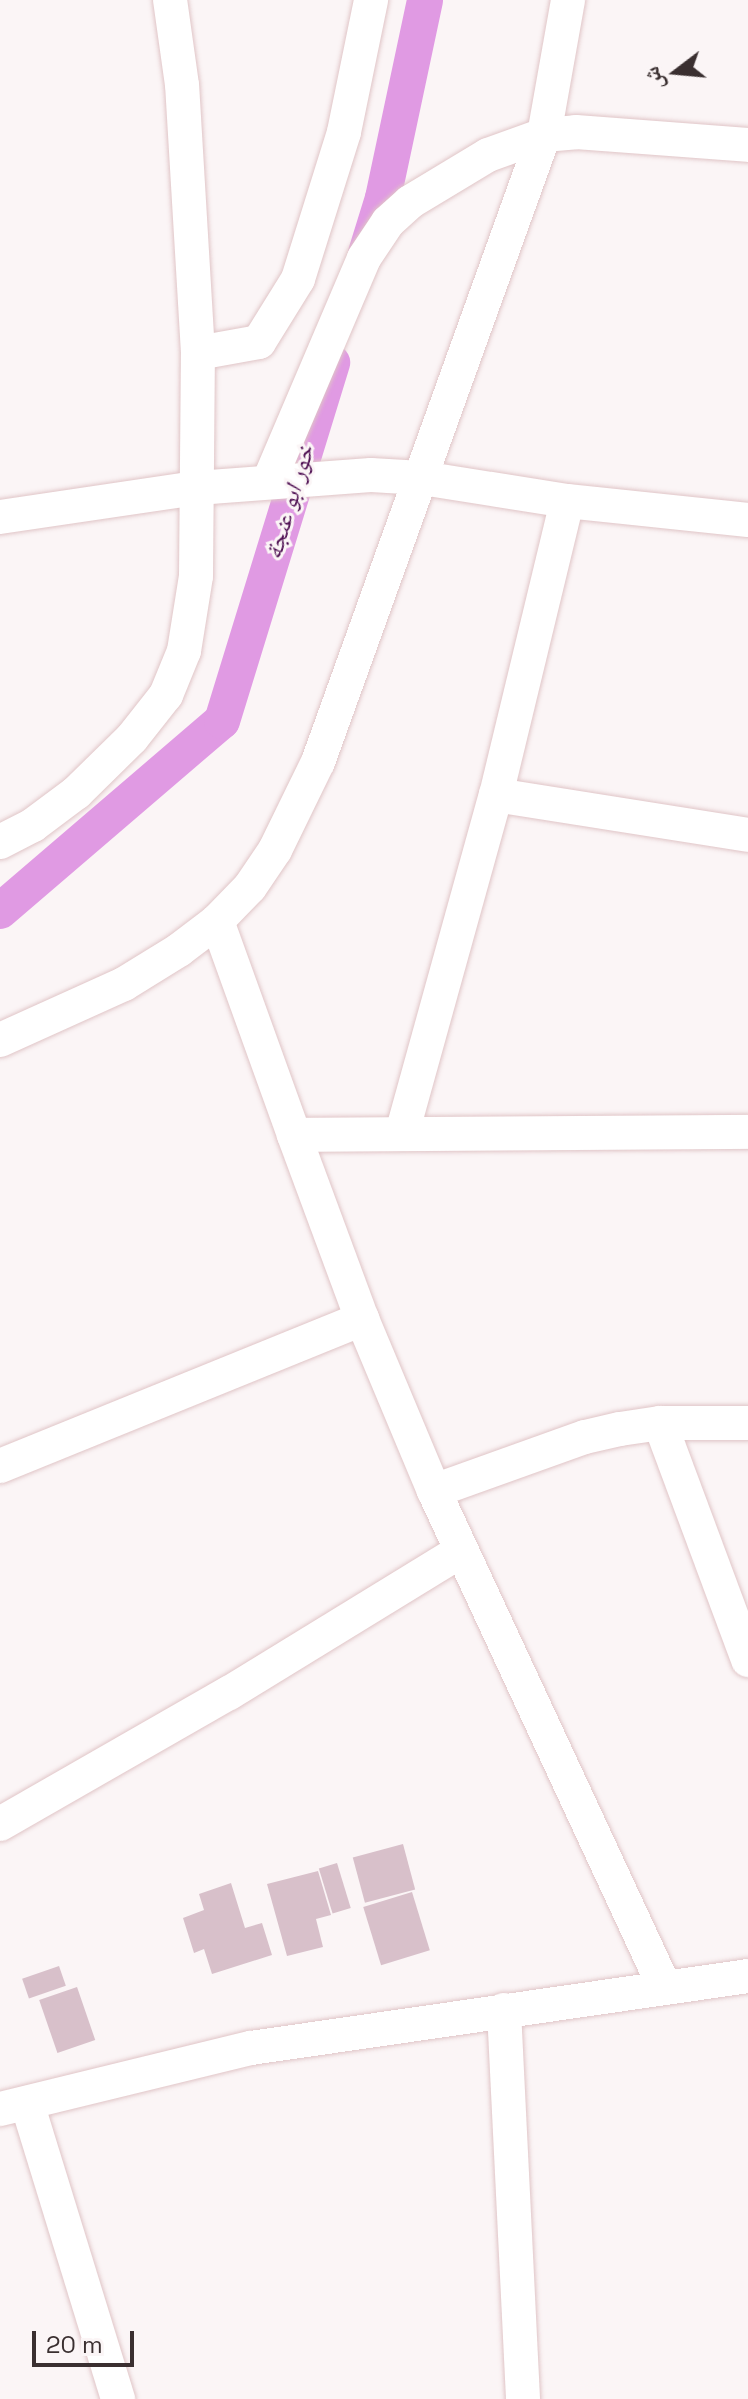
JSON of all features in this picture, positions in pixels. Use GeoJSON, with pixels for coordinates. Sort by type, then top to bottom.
{"type":"FeatureCollection","features":[{"type":"Feature","properties":{"kind":"street"},"geometry":{"type":"LineString","coordinates":[[0,842],[33,825],[76,793],[132,738],[166,695],[184,651],[194,591],[198,353],[182,85],[170,0]]}},
{"type":"Feature","properties":{"kind":"street"},"geometry":{"type":"LineString","coordinates":[[198,353],[259,342],[266,336],[298,279],[344,132],[371,0]]}},
{"type":"Feature","properties":{"kind":"street"},"geometry":{"type":"LineString","coordinates":[[0,1040],[124,984],[179,950],[217,921],[250,887],[275,850],[318,762],[544,135],[568,0]]}},
{"type":"Feature","properties":{"kind":"street"},"geometry":{"type":"LineString","coordinates":[[269,481],[352,283],[388,222],[410,202],[488,155],[544,135],[576,132],[748,145]]}},
{"type":"Feature","properties":{"kind":"street"},"geometry":{"type":"LineString","coordinates":[[0,517],[197,488],[329,475],[422,478],[567,501],[748,520]]}},
{"type":"Feature","properties":{"kind":"street"},"geometry":{"type":"LineString","coordinates":[[402,1133],[496,795],[567,501]]}},
{"type":"Feature","properties":{"kind":"street"},"geometry":{"type":"LineString","coordinates":[[496,795],[748,835]]}},
{"type":"Feature","properties":{"kind":"street"},"geometry":{"type":"LineString","coordinates":[[217,921],[362,1319],[434,1491],[664,1986]]}},
{"type":"Feature","properties":{"kind":"street"},"geometry":{"type":"LineString","coordinates":[[294,1135],[748,1132]]}},
{"type":"Feature","properties":{"kind":"street"},"geometry":{"type":"LineString","coordinates":[[0,1466],[362,1319]]}},
{"type":"Feature","properties":{"kind":"street"},"geometry":{"type":"LineString","coordinates":[[434,1491],[585,1437],[660,1423],[748,1423]]}},
{"type":"Feature","properties":{"kind":"street"},"geometry":{"type":"LineString","coordinates":[[660,1423],[748,1660]]}},
{"type":"Feature","properties":{"kind":"street"},"geometry":{"type":"LineString","coordinates":[[0,1824],[229,1693],[461,1551]]}},
{"type":"Feature","properties":{"kind":"street"},"geometry":{"type":"LineString","coordinates":[[118,2399],[13,2106],[251,2048],[748,1976]]}},
{"type":"Feature","properties":{"kind":"street"},"geometry":{"type":"LineString","coordinates":[[504,2010],[523,2399]]}},
{"type":"Feature","properties":{"kind":"building"},"geometry":{"type":"Polygon","coordinates":[[[403,1844],[415,1889],[365,1903],[353,1857],[403,1844]]]}},
{"type":"Feature","properties":{"kind":"building"},"geometry":{"type":"Polygon","coordinates":[[[337,1863],[351,1908],[333,1914],[319,1869],[337,1863]]]}},
{"type":"Feature","properties":{"kind":"building"},"geometry":{"type":"Polygon","coordinates":[[[318,1871],[331,1915],[316,1919],[323,1947],[287,1956],[267,1884],[318,1871]]]}},
{"type":"Feature","properties":{"kind":"building"},"geometry":{"type":"Polygon","coordinates":[[[231,1883],[245,1928],[262,1923],[272,1955],[212,1974],[204,1949],[194,1953],[183,1918],[204,1910],[199,1894],[231,1883]]]}},
{"type":"Feature","properties":{"kind":"building"},"geometry":{"type":"Polygon","coordinates":[[[412,1892],[430,1950],[381,1965],[363,1907],[412,1892]]]}},
{"type":"Feature","properties":{"kind":"building"},"geometry":{"type":"Polygon","coordinates":[[[59,1966],[66,1986],[29,1999],[22,1979],[59,1966]]]}},
{"type":"Feature","properties":{"kind":"building"},"geometry":{"type":"Polygon","coordinates":[[[77,1987],[95,2040],[57,2053],[39,2000],[77,1987]]]}},
{"type":"Feature","properties":{"kind":"waterway","name":"خور ابو عنجة"},"geometry":{"type":"LineString","coordinates":[[366,253],[383,198],[425,0]]}},
{"type":"Feature","properties":{"kind":"waterway","name":"خور ابو عنجة"},"geometry":{"type":"LineString","coordinates":[[0,911],[222,721],[332,363]]}}]}
